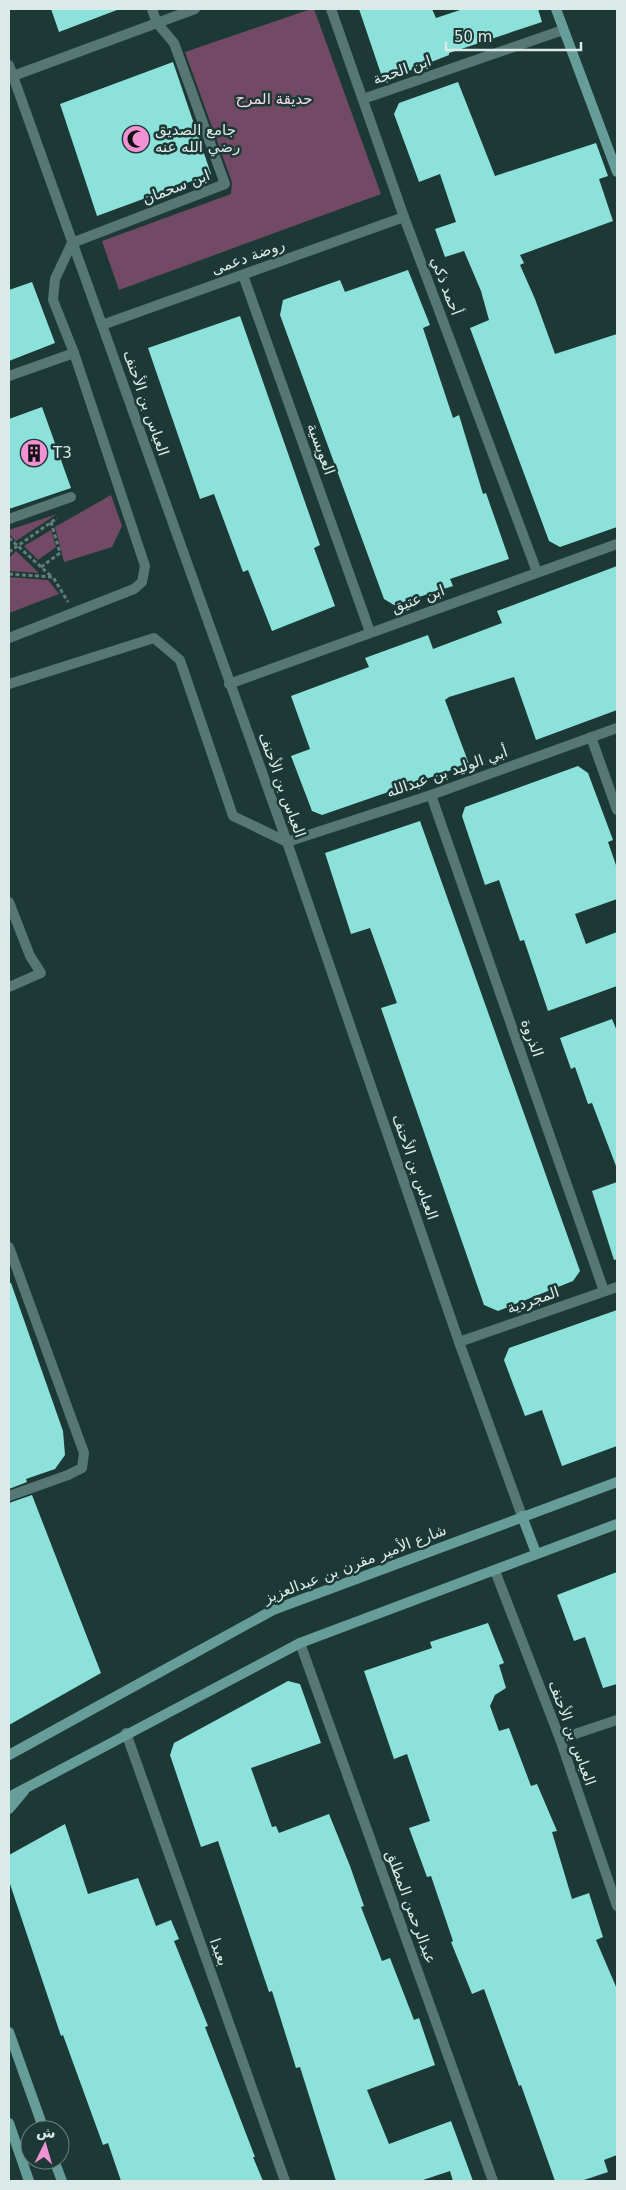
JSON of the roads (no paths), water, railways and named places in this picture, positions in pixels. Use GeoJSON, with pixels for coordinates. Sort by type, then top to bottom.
{"type":"FeatureCollection","features":[{"type":"Feature","properties":{"kind":"street","name":"ابن سحمان"},"geometry":{"type":"LineString","coordinates":[[72,243],[225,184],[174,43],[157,23],[152,9]]}},
{"type":"Feature","properties":{"kind":"street"},"geometry":{"type":"LineString","coordinates":[[13,76],[195,9]]}},
{"type":"Feature","properties":{"kind":"street","name":"أحمد ذكي"},"geometry":{"type":"LineString","coordinates":[[331,9],[404,217],[537,572]]}},
{"type":"Feature","properties":{"kind":"street"},"geometry":{"type":"LineString","coordinates":[[556,9],[617,172]]}},
{"type":"Feature","properties":{"kind":"street","name":"ابن الحجة"},"geometry":{"type":"LineString","coordinates":[[363,99],[564,30]]}},
{"type":"Feature","properties":{"kind":"street","name":"العباس بن الأحنف"},"geometry":{"type":"LineString","coordinates":[[9,65],[287,842],[459,1342],[522,1516]]}},
{"type":"Feature","properties":{"kind":"street","name":"روضة دعمى"},"geometry":{"type":"LineString","coordinates":[[102,325],[404,217]]}},
{"type":"Feature","properties":{"kind":"street"},"geometry":{"type":"LineString","coordinates":[[9,638],[75,614],[134,589],[142,582],[145,566],[74,353],[54,300],[55,279],[72,243]]}},
{"type":"Feature","properties":{"kind":"street","name":"العويسية"},"geometry":{"type":"LineString","coordinates":[[243,275],[370,632]]}},
{"type":"Feature","properties":{"kind":"street"},"geometry":{"type":"LineString","coordinates":[[9,376],[74,353]]}},
{"type":"Feature","properties":{"kind":"street"},"geometry":{"type":"LineString","coordinates":[[9,519],[68,498]]}},
{"type":"Feature","properties":{"kind":"street","name":"ابن عتيق"},"geometry":{"type":"LineString","coordinates":[[229,684],[617,544]]}},
{"type":"Feature","properties":{"kind":"street"},"geometry":{"type":"LineString","coordinates":[[9,684],[154,638],[180,660],[233,816],[287,842]]}},
{"type":"Feature","properties":{"kind":"street","name":"أبي الوليد بن عبدالله"},"geometry":{"type":"LineString","coordinates":[[287,842],[431,794],[617,728]]}},
{"type":"Feature","properties":{"kind":"street"},"geometry":{"type":"LineString","coordinates":[[591,737],[617,810]]}},
{"type":"Feature","properties":{"kind":"street","name":"الذروة"},"geometry":{"type":"LineString","coordinates":[[431,794],[604,1292]]}},
{"type":"Feature","properties":{"kind":"street"},"geometry":{"type":"LineString","coordinates":[[9,902],[30,956],[40,973],[9,987]]}},
{"type":"Feature","properties":{"kind":"street"},"geometry":{"type":"LineString","coordinates":[[9,1247],[84,1453],[82,1468],[68,1476],[9,1496]]}},
{"type":"Feature","properties":{"kind":"street","name":"المجردية"},"geometry":{"type":"LineString","coordinates":[[459,1342],[617,1287]]}},
{"type":"Feature","properties":{"kind":"street","name":"شارع الأمير مقرن بن عبدالعزيز"},"geometry":{"type":"LineString","coordinates":[[9,1755],[273,1610],[617,1482]]}},
{"type":"Feature","properties":{"kind":"street"},"geometry":{"type":"LineString","coordinates":[[522,1516],[536,1553]]}},
{"type":"Feature","properties":{"kind":"street"},"geometry":{"type":"LineString","coordinates":[[9,1796],[300,1643],[617,1524]]}},
{"type":"Feature","properties":{"kind":"street","name":"العباس بن الأحنف"},"geometry":{"type":"LineString","coordinates":[[495,1570],[560,1740],[617,1906]]}},
{"type":"Feature","properties":{"kind":"street","name":"عبدالرحمن المطلق"},"geometry":{"type":"LineString","coordinates":[[300,1643],[493,2181]]}},
{"type":"Feature","properties":{"kind":"street"},"geometry":{"type":"LineString","coordinates":[[560,1740],[617,1720]]}},
{"type":"Feature","properties":{"kind":"street","name":"بعبدا"},"geometry":{"type":"LineString","coordinates":[[126,1733],[285,2181]]}},
{"type":"Feature","properties":{"kind":"street"},"geometry":{"type":"LineString","coordinates":[[9,1809],[30,1785]]}},
{"type":"Feature","properties":{"kind":"street"},"geometry":{"type":"LineString","coordinates":[[9,2032],[40,2120]]}},
{"type":"Feature","properties":{"kind":"street"},"geometry":{"type":"LineString","coordinates":[[9,2123],[29,2181]]}},
{"type":"Feature","properties":{"kind":"place","name":"جامع الصديق رضي الله عنه"},"geometry":{"type":"Point","coordinates":[136,139]}},
{"type":"Feature","properties":{"kind":"place","name":"T3"},"geometry":{"type":"Point","coordinates":[34,453]}},
{"type":"Feature","properties":{"kind":"park label","name":"حديقة المرح"},"geometry":{"type":"Point","coordinates":[274,99]}}]}
